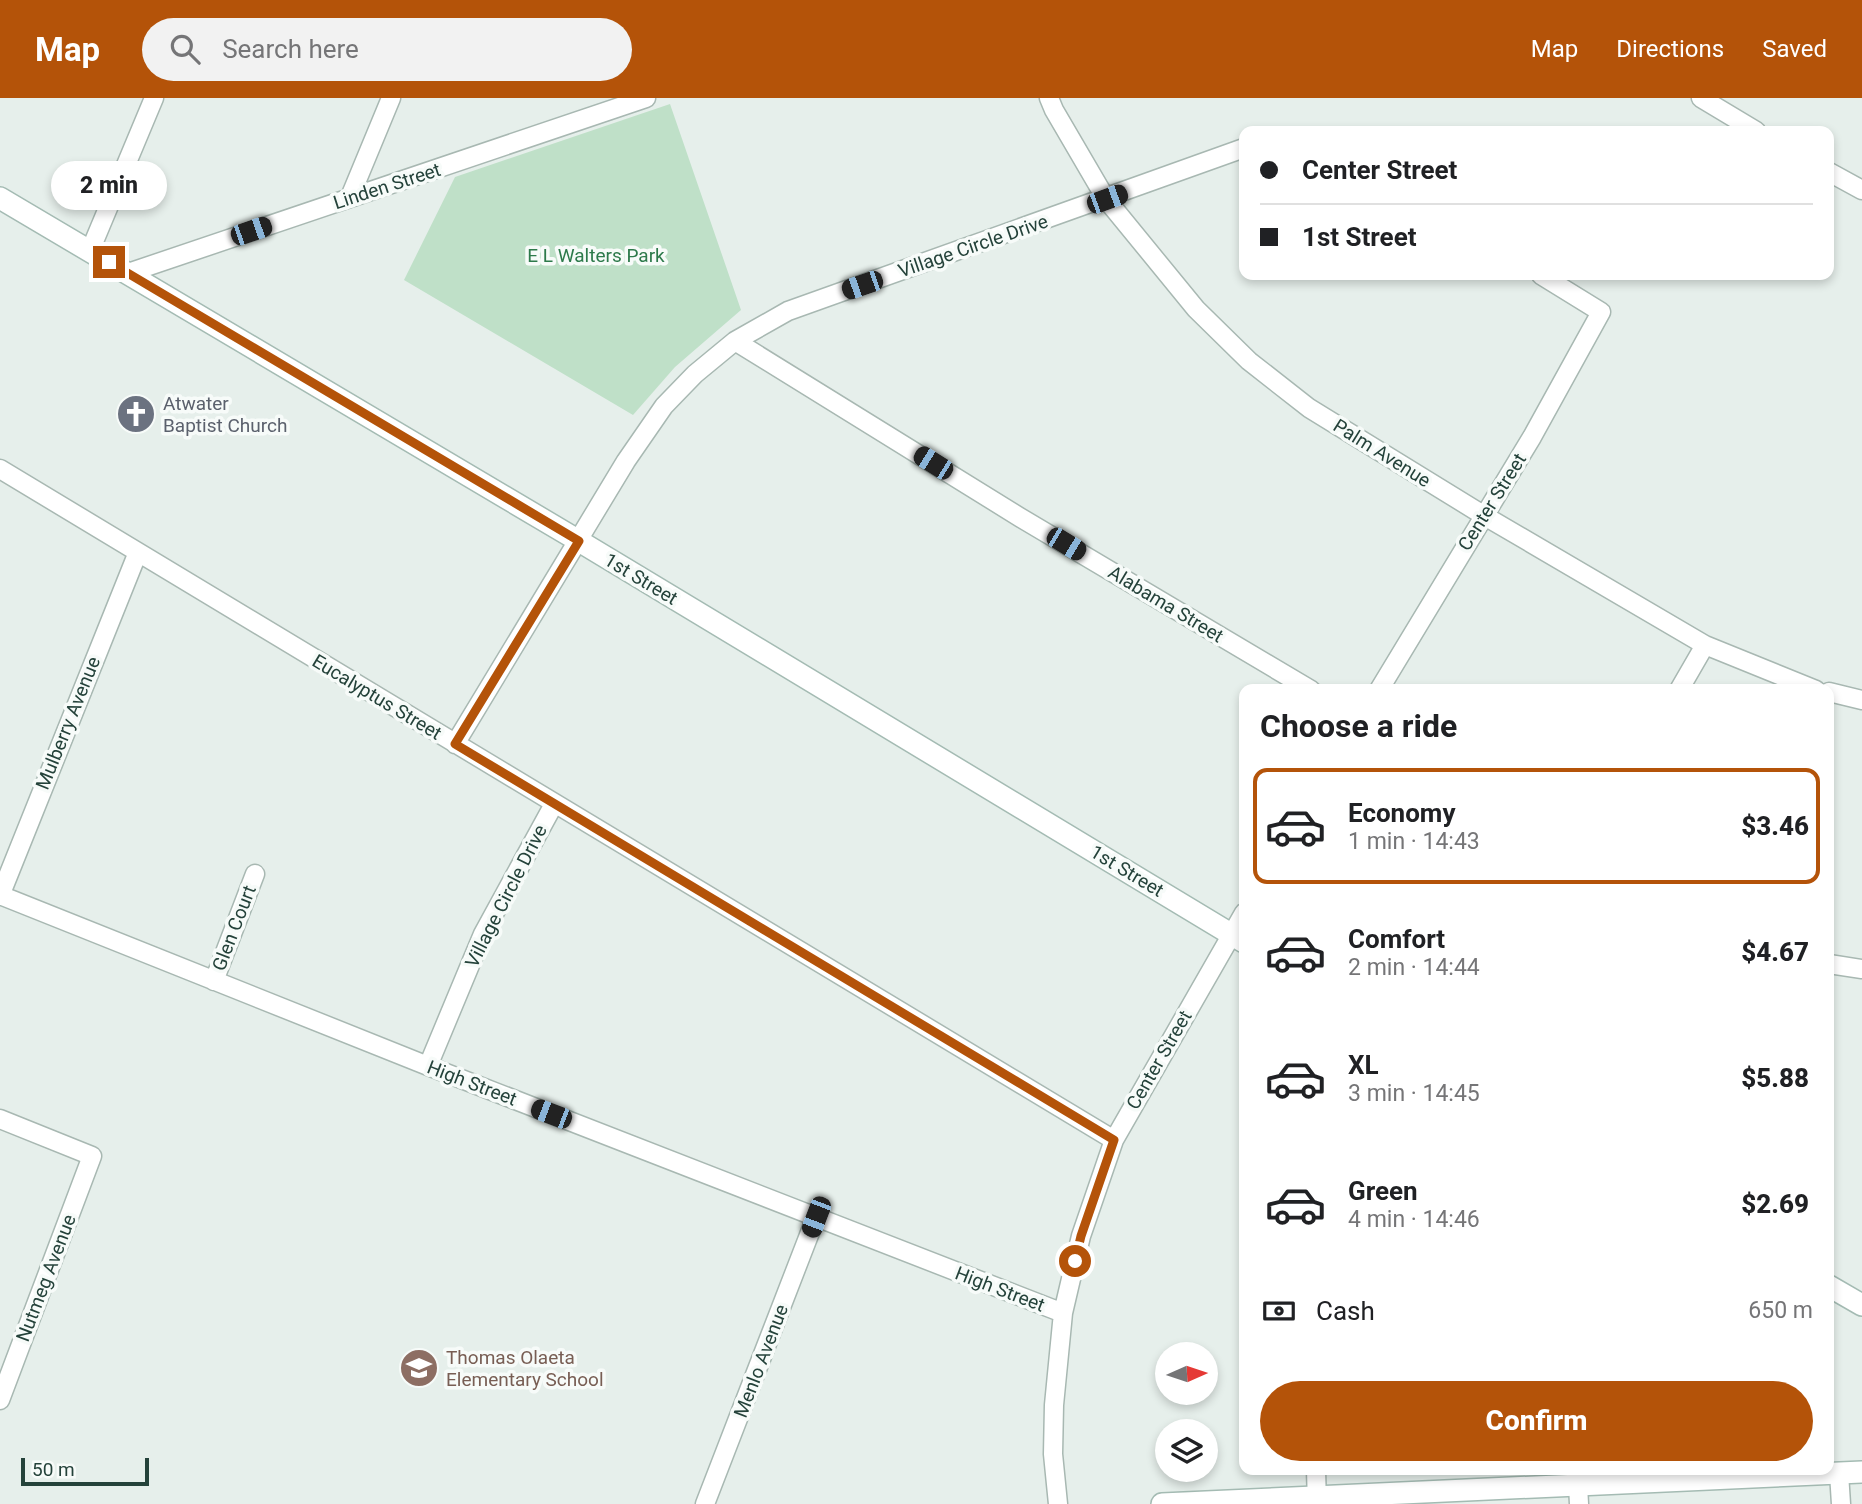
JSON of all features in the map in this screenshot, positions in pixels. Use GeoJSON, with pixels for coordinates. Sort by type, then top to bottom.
{"type":"FeatureCollection","features":[{"type":"Feature","properties":{"kind":"street"},"geometry":{"type":"LineString","coordinates":[[90,251],[154,98]]}},
{"type":"Feature","properties":{"kind":"street"},"geometry":{"type":"LineString","coordinates":[[350,197],[391,98]]}},
{"type":"Feature","properties":{"kind":"street","name":"Palm Avenue"},"geometry":{"type":"LineString","coordinates":[[1049,98],[1107,199],[1196,309],[1249,361],[1309,408],[1483,515],[1705,645],[1801,684]]}},
{"type":"Feature","properties":{"kind":"street"},"geometry":{"type":"LineString","coordinates":[[1701,98],[1748,126]]}},
{"type":"Feature","properties":{"kind":"street","name":"Linden Street"},"geometry":{"type":"LineString","coordinates":[[128,273],[642,99]]}},
{"type":"Feature","properties":{"kind":"street","name":"Village Circle Drive"},"geometry":{"type":"LineString","coordinates":[[455,744],[626,460],[664,406],[695,374],[735,341],[788,311],[1239,150]]}},
{"type":"Feature","properties":{"kind":"street"},"geometry":{"type":"LineString","coordinates":[[1834,175],[1862,190]]}},
{"type":"Feature","properties":{"kind":"street","name":"1st Street"},"geometry":{"type":"LineString","coordinates":[[0,198],[579,541],[1238,938]]}},
{"type":"Feature","properties":{"kind":"street","name":"Center Street"},"geometry":{"type":"LineString","coordinates":[[1383,684],[1531,437],[1601,312],[1549,280]]}},
{"type":"Feature","properties":{"kind":"street","name":"Alabama Street"},"geometry":{"type":"LineString","coordinates":[[735,341],[1021,518],[1301,684]]}},
{"type":"Feature","properties":{"kind":"street","name":"Eucalyptus Street"},"geometry":{"type":"LineString","coordinates":[[0,470],[1114,1140]]}},
{"type":"Feature","properties":{"kind":"street","name":"Mulberry Avenue"},"geometry":{"type":"LineString","coordinates":[[0,896],[138,552]]}},
{"type":"Feature","properties":{"kind":"street"},"geometry":{"type":"LineString","coordinates":[[1682,684],[1705,645]]}},
{"type":"Feature","properties":{"kind":"street"},"geometry":{"type":"LineString","coordinates":[[1834,693],[1862,700]]}},
{"type":"Feature","properties":{"kind":"street","name":"Village Circle Drive"},"geometry":{"type":"LineString","coordinates":[[428,1066],[483,934],[554,804]]}},
{"type":"Feature","properties":{"kind":"street","name":"Glen Court"},"geometry":{"type":"LineString","coordinates":[[214,981],[255,874]]}},
{"type":"Feature","properties":{"kind":"street","name":"High Street"},"geometry":{"type":"LineString","coordinates":[[0,896],[1063,1313]]}},
{"type":"Feature","properties":{"kind":"street","name":"Center Street"},"geometry":{"type":"LineString","coordinates":[[1058,1504],[1053,1454],[1054,1405],[1063,1313],[1081,1236],[1114,1140],[1238,938]]}},
{"type":"Feature","properties":{"kind":"street"},"geometry":{"type":"LineString","coordinates":[[1834,965],[1862,969]]}},
{"type":"Feature","properties":{"kind":"street","name":"Nutmeg Avenue"},"geometry":{"type":"LineString","coordinates":[[0,1119],[92,1156],[0,1400]]}},
{"type":"Feature","properties":{"kind":"street","name":"Menlo Avenue"},"geometry":{"type":"LineString","coordinates":[[705,1504],[816,1217]]}},
{"type":"Feature","properties":{"kind":"street"},"geometry":{"type":"LineString","coordinates":[[1834,1289],[1862,1305]]}},
{"type":"Feature","properties":{"kind":"street"},"geometry":{"type":"LineString","coordinates":[[1834,1473],[1862,1472]]}},
{"type":"Feature","properties":{"kind":"street"},"geometry":{"type":"LineString","coordinates":[[1839,1473],[1841,1504]]}},
{"type":"Feature","properties":{"kind":"street"},"geometry":{"type":"LineString","coordinates":[[1316,1475],[1317,1501]]}},
{"type":"Feature","properties":{"kind":"street"},"geometry":{"type":"LineString","coordinates":[[1162,1504],[1579,1494],[1814,1475]]}},
{"type":"Feature","properties":{"kind":"green space","name":"E L Walters Park"},"geometry":{"type":"Polygon","coordinates":[[[670,104],[741,310],[675,367],[633,415],[404,280],[455,177],[670,104]]]}},
{"type":"Feature","properties":{"kind":"place","name":"Atwater Baptist Church"},"geometry":{"type":"Point","coordinates":[136,414]}},
{"type":"Feature","properties":{"kind":"place","name":"Thomas Olaeta Elementary School"},"geometry":{"type":"Point","coordinates":[419,1368]}},
{"type":"Feature","properties":{"kind":"route"},"geometry":{"type":"LineString","coordinates":[[109,262],[579,541],[455,744],[1114,1140],[1075,1261]]}}]}
